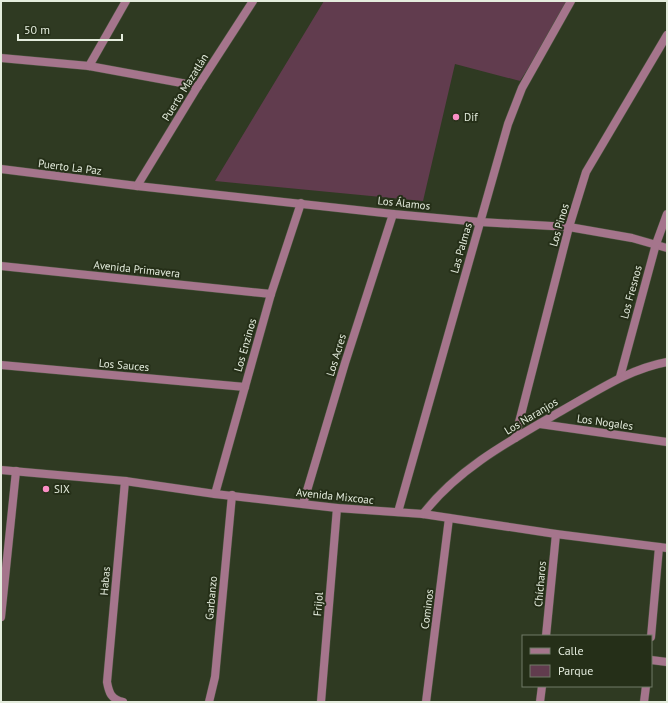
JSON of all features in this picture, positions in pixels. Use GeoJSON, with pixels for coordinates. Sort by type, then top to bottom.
{"type":"FeatureCollection","features":[{"type":"Feature","properties":{"kind":"street"},"geometry":{"type":"LineString","coordinates":[[89,66],[126,1]]}},
{"type":"Feature","properties":{"kind":"street","name":"Puerto Mazatlán"},"geometry":{"type":"LineString","coordinates":[[137,186],[198,86],[253,1]]}},
{"type":"Feature","properties":{"kind":"street","name":"Las Palmas"},"geometry":{"type":"LineString","coordinates":[[398,512],[508,124],[522,88],[571,1]]}},
{"type":"Feature","properties":{"kind":"street","name":"Los Pinos"},"geometry":{"type":"LineString","coordinates":[[515,438],[569,227],[586,172],[667,35]]}},
{"type":"Feature","properties":{"kind":"street"},"geometry":{"type":"LineString","coordinates":[[1,58],[89,66],[198,86]]}},
{"type":"Feature","properties":{"kind":"street","name":"Puerto La Paz"},"geometry":{"type":"LineString","coordinates":[[1,169],[137,186]]}},
{"type":"Feature","properties":{"kind":"street","name":"Los Álamos"},"geometry":{"type":"LineString","coordinates":[[137,186],[393,214],[480,222],[569,227],[632,238],[667,248]]}},
{"type":"Feature","properties":{"kind":"street","name":"Los Enzinos"},"geometry":{"type":"LineString","coordinates":[[215,494],[271,294],[301,203]]}},
{"type":"Feature","properties":{"kind":"street","name":"Los Acres"},"geometry":{"type":"LineString","coordinates":[[303,504],[343,370],[393,214]]}},
{"type":"Feature","properties":{"kind":"street","name":"Los Fresnos"},"geometry":{"type":"LineString","coordinates":[[620,377],[656,244],[667,214]]}},
{"type":"Feature","properties":{"kind":"street","name":"Avenida Primavera"},"geometry":{"type":"LineString","coordinates":[[1,266],[271,294]]}},
{"type":"Feature","properties":{"kind":"street","name":"Los Naranjos"},"geometry":{"type":"LineString","coordinates":[[423,514],[433,500],[458,477],[515,438],[620,377],[651,365],[667,362]]}},
{"type":"Feature","properties":{"kind":"street","name":"Los Sauces"},"geometry":{"type":"LineString","coordinates":[[1,365],[245,387]]}},
{"type":"Feature","properties":{"kind":"street","name":"Los Nogales"},"geometry":{"type":"LineString","coordinates":[[540,424],[667,442]]}},
{"type":"Feature","properties":{"kind":"street","name":"Avenida Mixcoac"},"geometry":{"type":"LineString","coordinates":[[1,470],[125,481],[215,494],[337,508],[423,514],[556,534],[663,547]]}},
{"type":"Feature","properties":{"kind":"street"},"geometry":{"type":"LineString","coordinates":[[1,618],[16,471]]}},
{"type":"Feature","properties":{"kind":"street","name":"Habas"},"geometry":{"type":"LineString","coordinates":[[123,702],[112,698],[108,692],[107,682],[125,481]]}},
{"type":"Feature","properties":{"kind":"street","name":"Garbanzo"},"geometry":{"type":"LineString","coordinates":[[209,702],[215,677],[232,495]]}},
{"type":"Feature","properties":{"kind":"street","name":"Frijol"},"geometry":{"type":"LineString","coordinates":[[320,702],[337,508]]}},
{"type":"Feature","properties":{"kind":"street","name":"Cominos"},"geometry":{"type":"LineString","coordinates":[[426,702],[450,518]]}},
{"type":"Feature","properties":{"kind":"street","name":"Chícharos"},"geometry":{"type":"LineString","coordinates":[[546,635],[556,534]]}},
{"type":"Feature","properties":{"kind":"street"},"geometry":{"type":"LineString","coordinates":[[651,635],[663,547]]}},
{"type":"Feature","properties":{"kind":"street"},"geometry":{"type":"LineString","coordinates":[[652,660],[667,662]]}},
{"type":"Feature","properties":{"kind":"street"},"geometry":{"type":"LineString","coordinates":[[540,702],[542,687]]}},
{"type":"Feature","properties":{"kind":"street"},"geometry":{"type":"LineString","coordinates":[[644,702],[646,687]]}},
{"type":"Feature","properties":{"kind":"green space"},"geometry":{"type":"Polygon","coordinates":[[[324,1],[568,1],[537,55],[520,81],[455,64],[423,201],[215,181],[324,1]]]}},
{"type":"Feature","properties":{"kind":"place","name":"Dif"},"geometry":{"type":"Point","coordinates":[456,117]}},
{"type":"Feature","properties":{"kind":"place","name":"SIX"},"geometry":{"type":"Point","coordinates":[46,489]}}]}
